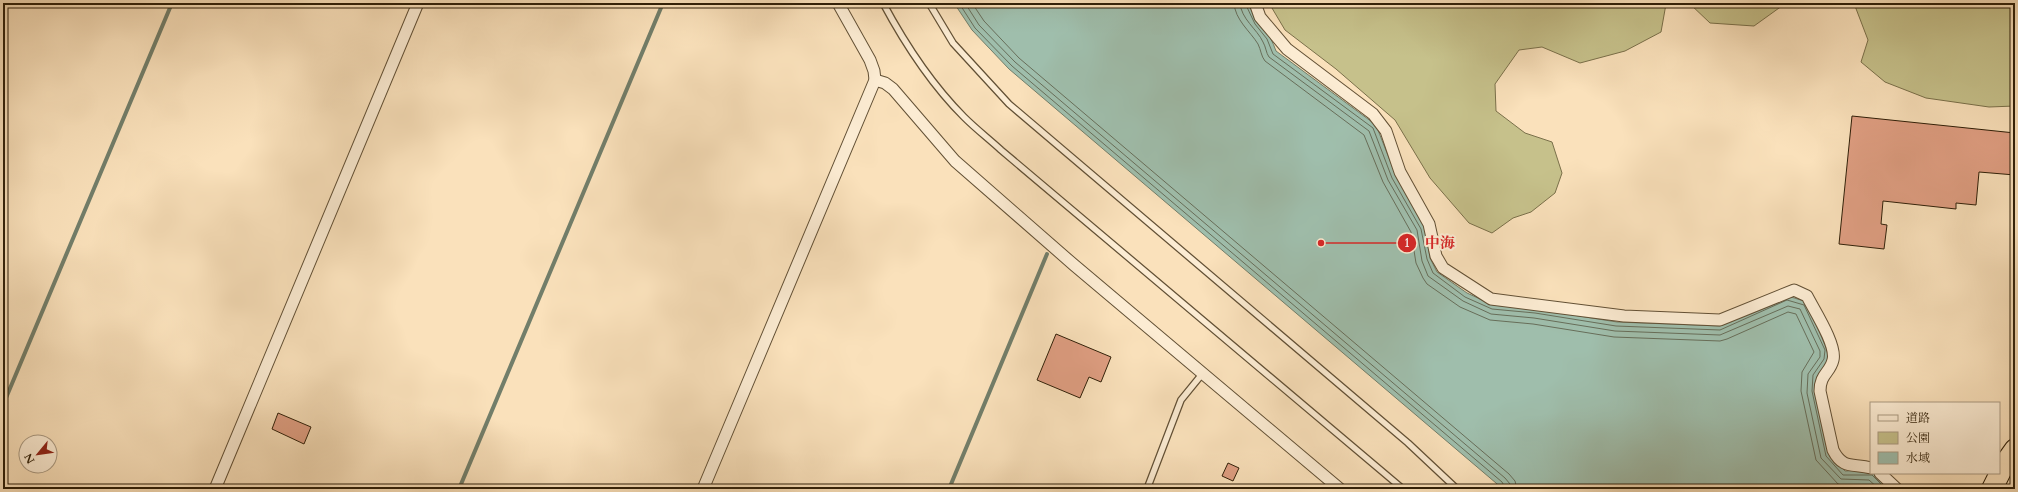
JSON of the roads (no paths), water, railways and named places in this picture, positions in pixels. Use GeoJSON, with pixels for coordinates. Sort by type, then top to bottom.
{"type":"FeatureCollection","features":[{"type":"Feature","properties":{"kind":"highway"},"geometry":{"type":"LineString","coordinates":[[2000,473],[2015,448]]}},
{"type":"Feature","properties":{"kind":"highway"},"geometry":{"type":"LineString","coordinates":[[1992,489],[2000,474]]}},
{"type":"Feature","properties":{"kind":"street"},"geometry":{"type":"LineString","coordinates":[[215,489],[418,3]]}},
{"type":"Feature","properties":{"kind":"street"},"geometry":{"type":"LineString","coordinates":[[703,489],[875,80],[874,71],[870,60],[838,3]]}},
{"type":"Feature","properties":{"kind":"street"},"geometry":{"type":"LineString","coordinates":[[1255,3],[1260,16],[1287,49],[1373,114],[1386,131],[1400,172],[1429,224],[1436,256],[1443,268],[1491,299],[1624,316],[1720,320],[1794,290],[1807,296],[1833,348],[1832,363],[1820,381],[1820,391],[1833,450],[1837,457],[1845,465],[1870,468]]}},
{"type":"Feature","properties":{"kind":"street"},"geometry":{"type":"LineString","coordinates":[[875,80],[885,83],[893,89],[955,161],[1340,489]]}},
{"type":"Feature","properties":{"kind":"street"},"geometry":{"type":"LineString","coordinates":[[1881,474],[1897,489]]}},
{"type":"Feature","properties":{"kind":"lane"},"geometry":{"type":"LineString","coordinates":[[883,3],[905,43],[939,89],[965,117],[1013,160],[1403,489]]}},
{"type":"Feature","properties":{"kind":"lane"},"geometry":{"type":"LineString","coordinates":[[930,3],[953,44],[1008,104],[1408,443],[1457,489]]}},
{"type":"Feature","properties":{"kind":"lane"},"geometry":{"type":"LineString","coordinates":[[1147,489],[1181,400],[1203,373]]}},
{"type":"Feature","properties":{"kind":"water"},"geometry":{"type":"Polygon","coordinates":[[[954,3],[1248,3],[1267,32],[1276,51],[1376,125],[1396,176],[1425,227],[1430,258],[1437,272],[1467,293],[1493,305],[1535,309],[1617,322],[1720,326],[1788,296],[1807,302],[1829,349],[1829,360],[1817,377],[1816,391],[1830,455],[1845,471],[1870,472],[1870,474],[1876,475],[1892,489],[1503,489],[1009,69],[972,30],[954,3]]]}},
{"type":"Feature","properties":{"kind":"waterway"},"geometry":{"type":"LineString","coordinates":[[3,405],[172,3]]}},
{"type":"Feature","properties":{"kind":"waterway"},"geometry":{"type":"LineString","coordinates":[[459,489],[663,3]]}},
{"type":"Feature","properties":{"kind":"waterway"},"geometry":{"type":"LineString","coordinates":[[949,489],[1047,254]]}},
{"type":"Feature","properties":{"kind":"place","name":"中海"},"geometry":{"type":"Point","coordinates":[1321,243]}}]}
